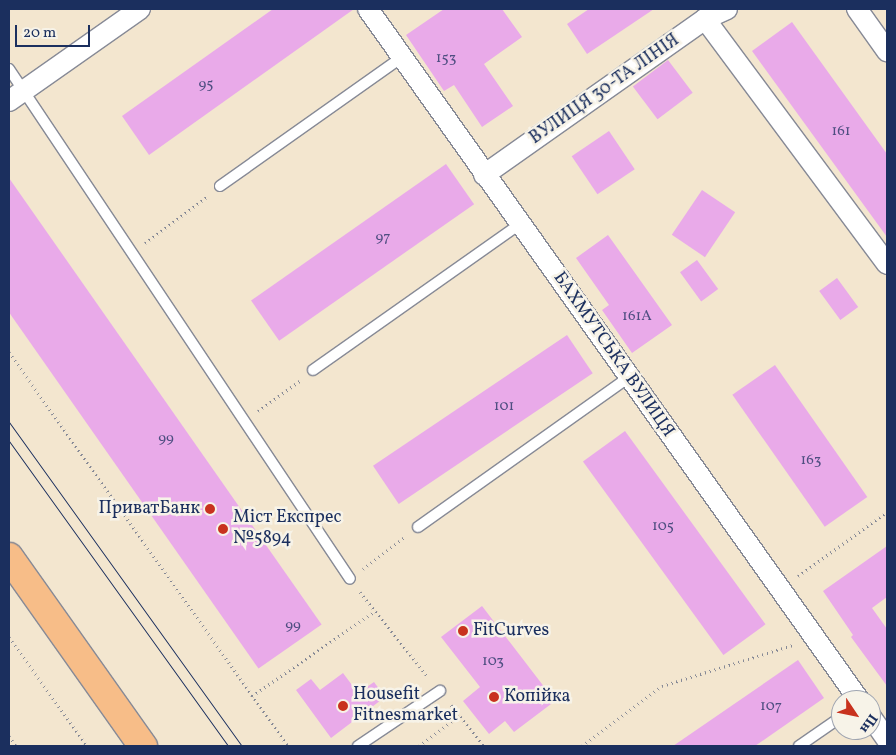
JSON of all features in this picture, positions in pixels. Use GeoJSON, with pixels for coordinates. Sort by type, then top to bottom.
{"type":"FeatureCollection","features":[{"type":"Feature","properties":{"kind":"main road"},"geometry":{"type":"LineString","coordinates":[[9,557],[143,746]]}},
{"type":"Feature","properties":{"kind":"street"},"geometry":{"type":"LineString","coordinates":[[16,96],[140,9]]}},
{"type":"Feature","properties":{"kind":"street","name":"БАХМУТСЬКА ВУЛИЦЯ"},"geometry":{"type":"LineString","coordinates":[[368,9],[852,690]]}},
{"type":"Feature","properties":{"kind":"street","name":"ВУЛИЦЯ 30-ТА ЛІНІЯ"},"geometry":{"type":"LineString","coordinates":[[484,174],[705,19],[727,9]]}},
{"type":"Feature","properties":{"kind":"street"},"geometry":{"type":"LineString","coordinates":[[858,9],[887,51]]}},
{"type":"Feature","properties":{"kind":"street"},"geometry":{"type":"LineString","coordinates":[[705,19],[887,264]]}},
{"type":"Feature","properties":{"kind":"lane"},"geometry":{"type":"LineString","coordinates":[[220,186],[402,57]]}},
{"type":"Feature","properties":{"kind":"lane"},"geometry":{"type":"LineString","coordinates":[[9,69],[16,96],[132,253],[350,579]]}},
{"type":"Feature","properties":{"kind":"lane"},"geometry":{"type":"LineString","coordinates":[[314,370],[520,224]]}},
{"type":"Feature","properties":{"kind":"lane"},"geometry":{"type":"LineString","coordinates":[[418,527],[629,377]]}},
{"type":"Feature","properties":{"kind":"lane"},"geometry":{"type":"LineString","coordinates":[[358,746],[440,691]]}},
{"type":"Feature","properties":{"kind":"lane"},"geometry":{"type":"LineString","coordinates":[[800,746],[831,724]]}},
{"type":"Feature","properties":{"kind":"path"},"geometry":{"type":"LineString","coordinates":[[132,253],[220,186]]}},
{"type":"Feature","properties":{"kind":"path"},"geometry":{"type":"LineString","coordinates":[[9,352],[288,746]]}},
{"type":"Feature","properties":{"kind":"path"},"geometry":{"type":"LineString","coordinates":[[244,421],[314,370]]}},
{"type":"Feature","properties":{"kind":"path"},"geometry":{"type":"LineString","coordinates":[[780,589],[887,512]]}},
{"type":"Feature","properties":{"kind":"path"},"geometry":{"type":"LineString","coordinates":[[418,527],[350,579],[484,746]]}},
{"type":"Feature","properties":{"kind":"path"},"geometry":{"type":"LineString","coordinates":[[252,696],[376,611]]}},
{"type":"Feature","properties":{"kind":"path"},"geometry":{"type":"LineString","coordinates":[[9,637],[87,746]]}},
{"type":"Feature","properties":{"kind":"path"},"geometry":{"type":"LineString","coordinates":[[582,746],[662,686],[815,638]]}},
{"type":"Feature","properties":{"kind":"path"},"geometry":{"type":"LineString","coordinates":[[419,746],[459,716]]}},
{"type":"Feature","properties":{"kind":"path"},"geometry":{"type":"LineString","coordinates":[[9,736],[16,746]]}},
{"type":"Feature","properties":{"kind":"building"},"geometry":{"type":"Polygon","coordinates":[[[273,9],[354,9],[149,155],[122,116],[273,9]]]}},
{"type":"Feature","properties":{"kind":"building"},"geometry":{"type":"Polygon","coordinates":[[[444,9],[502,9],[522,37],[484,64],[513,106],[482,127],[454,85],[444,91],[406,35],[444,9]]]}},
{"type":"Feature","properties":{"kind":"building"},"geometry":{"type":"Polygon","coordinates":[[[589,9],[654,9],[587,54],[567,24],[589,9]]]}},
{"type":"Feature","properties":{"kind":"building"},"geometry":{"type":"Polygon","coordinates":[[[792,22],[887,154],[887,237],[752,51],[792,22]]]}},
{"type":"Feature","properties":{"kind":"building"},"geometry":{"type":"Polygon","coordinates":[[[668,60],[693,93],[658,119],[633,86],[668,60]]]}},
{"type":"Feature","properties":{"kind":"building"},"geometry":{"type":"Polygon","coordinates":[[[609,131],[635,169],[597,194],[572,156],[609,131]]]}},
{"type":"Feature","properties":{"kind":"building"},"geometry":{"type":"Polygon","coordinates":[[[446,164],[474,204],[279,341],[251,301],[446,164]]]}},
{"type":"Feature","properties":{"kind":"building"},"geometry":{"type":"Polygon","coordinates":[[[9,178],[322,624],[259,669],[9,312],[9,178]]]}},
{"type":"Feature","properties":{"kind":"building"},"geometry":{"type":"Polygon","coordinates":[[[702,190],[735,212],[705,257],[672,235],[702,190]]]}},
{"type":"Feature","properties":{"kind":"building"},"geometry":{"type":"Polygon","coordinates":[[[608,235],[672,325],[632,353],[602,310],[609,305],[576,258],[608,235]]]}},
{"type":"Feature","properties":{"kind":"building"},"geometry":{"type":"Polygon","coordinates":[[[697,260],[718,289],[701,301],[680,272],[697,260]]]}},
{"type":"Feature","properties":{"kind":"building"},"geometry":{"type":"Polygon","coordinates":[[[837,278],[858,307],[840,320],[819,291],[837,278]]]}},
{"type":"Feature","properties":{"kind":"building"},"geometry":{"type":"Polygon","coordinates":[[[567,335],[593,373],[399,504],[373,466],[567,335]]]}},
{"type":"Feature","properties":{"kind":"building"},"geometry":{"type":"Polygon","coordinates":[[[775,365],[867,497],[825,527],[732,395],[775,365]]]}},
{"type":"Feature","properties":{"kind":"building"},"geometry":{"type":"Polygon","coordinates":[[[625,431],[765,624],[723,655],[583,462],[625,431]]]}},
{"type":"Feature","properties":{"kind":"building"},"geometry":{"type":"Polygon","coordinates":[[[887,546],[887,597],[872,608],[887,629],[887,686],[851,637],[853,635],[823,591],[887,546]]]}},
{"type":"Feature","properties":{"kind":"building"},"geometry":{"type":"Polygon","coordinates":[[[482,606],[555,701],[514,732],[505,721],[489,734],[463,701],[480,687],[441,637],[482,606]]]}},
{"type":"Feature","properties":{"kind":"building"},"geometry":{"type":"Polygon","coordinates":[[[798,660],[824,698],[755,746],[673,746],[798,660]]]}},
{"type":"Feature","properties":{"kind":"building"},"geometry":{"type":"Polygon","coordinates":[[[343,673],[358,693],[374,682],[385,697],[331,738],[296,690],[311,679],[320,690],[343,673]]]}},
{"type":"Feature","properties":{"kind":"tram line"},"geometry":{"type":"LineString","coordinates":[[9,422],[242,746]]}},
{"type":"Feature","properties":{"kind":"tram line"},"geometry":{"type":"LineString","coordinates":[[9,441],[228,746]]}},
{"type":"Feature","properties":{"kind":"place","name":"ПриватБанк"},"geometry":{"type":"Point","coordinates":[210,509]}},
{"type":"Feature","properties":{"kind":"place","name":"Міст Експрес №5894"},"geometry":{"type":"Point","coordinates":[223,529]}},
{"type":"Feature","properties":{"kind":"place","name":"FitCurves"},"geometry":{"type":"Point","coordinates":[463,631]}},
{"type":"Feature","properties":{"kind":"place","name":"Копійка"},"geometry":{"type":"Point","coordinates":[494,697]}},
{"type":"Feature","properties":{"kind":"place","name":"Housefit Fitnesmarket"},"geometry":{"type":"Point","coordinates":[343,706]}}]}
